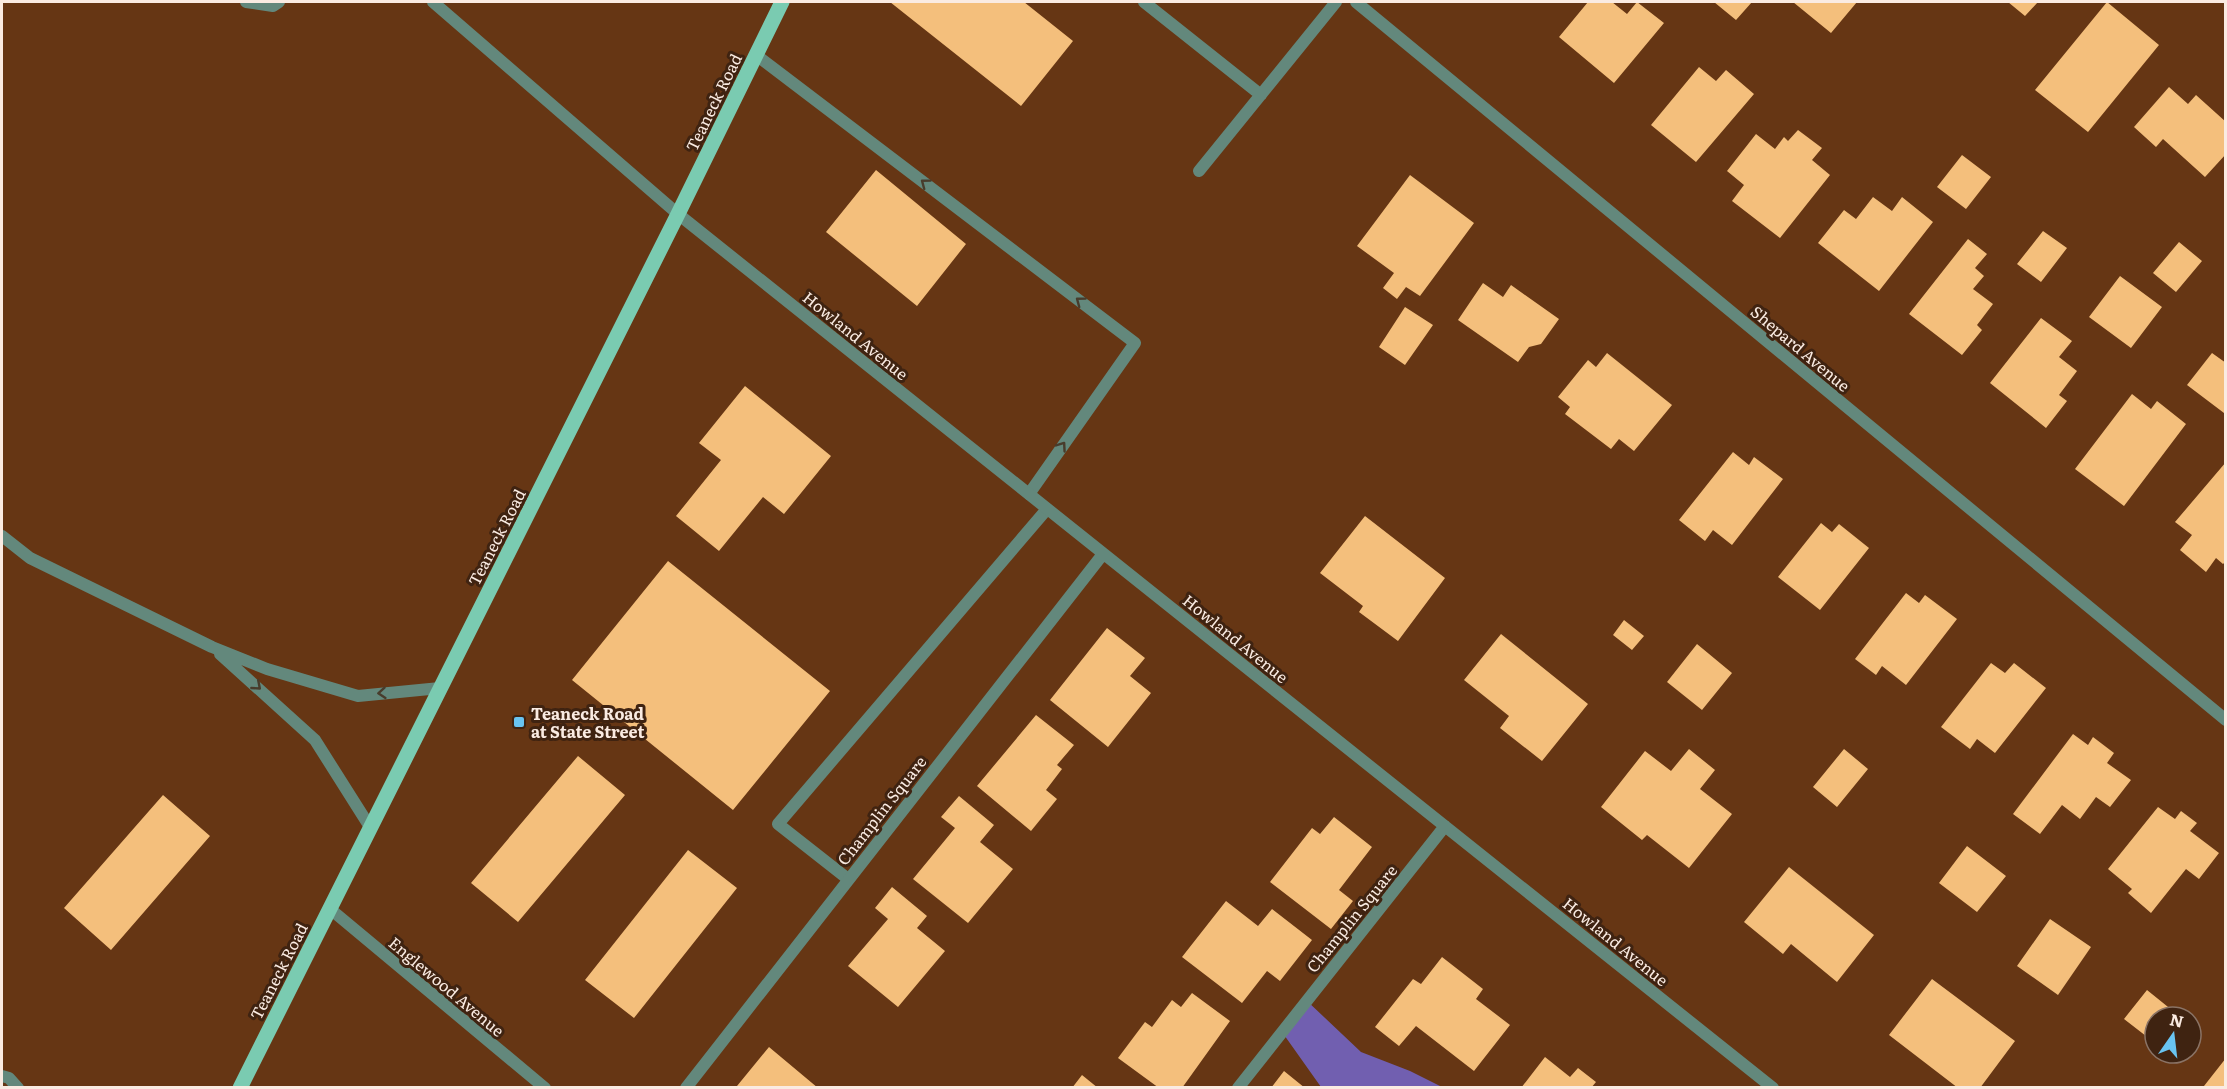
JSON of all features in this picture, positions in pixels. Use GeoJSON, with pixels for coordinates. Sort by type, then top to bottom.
{"type":"FeatureCollection","features":[{"type":"Feature","properties":{"kind":"main road","name":"Teaneck Road"},"geometry":{"type":"LineString","coordinates":[[240,1088],[782,2]]}},
{"type":"Feature","properties":{"kind":"street"},"geometry":{"type":"LineString","coordinates":[[246,2],[273,6],[279,2]]}},
{"type":"Feature","properties":{"kind":"street","name":"Howland Avenue"},"geometry":{"type":"LineString","coordinates":[[433,2],[678,214],[1773,1088]]}},
{"type":"Feature","properties":{"kind":"street"},"geometry":{"type":"LineString","coordinates":[[1144,2],[1260,95]]}},
{"type":"Feature","properties":{"kind":"street"},"geometry":{"type":"LineString","coordinates":[[1199,171],[1336,2]]}},
{"type":"Feature","properties":{"kind":"street","name":"Shepard Avenue"},"geometry":{"type":"LineString","coordinates":[[1356,2],[2226,720]]}},
{"type":"Feature","properties":{"kind":"street"},"geometry":{"type":"LineString","coordinates":[[756,55],[1135,343],[1029,494]]}},
{"type":"Feature","properties":{"kind":"street"},"geometry":{"type":"LineString","coordinates":[[848,879],[778,824],[1047,508]]}},
{"type":"Feature","properties":{"kind":"street"},"geometry":{"type":"LineString","coordinates":[[2,536],[30,558],[212,647],[267,669],[358,696],[440,688]]}},
{"type":"Feature","properties":{"kind":"street","name":"Champlin Square"},"geometry":{"type":"LineString","coordinates":[[686,1088],[1103,554]]}},
{"type":"Feature","properties":{"kind":"street"},"geometry":{"type":"LineString","coordinates":[[212,647],[315,740],[370,827]]}},
{"type":"Feature","properties":{"kind":"street","name":"Champlin Square"},"geometry":{"type":"LineString","coordinates":[[1238,1088],[1445,826]]}},
{"type":"Feature","properties":{"kind":"street","name":"Englewood Avenue"},"geometry":{"type":"LineString","coordinates":[[329,908],[545,1088]]}},
{"type":"Feature","properties":{"kind":"street"},"geometry":{"type":"LineString","coordinates":[[2,1076],[9,1078],[18,1088]]}},
{"type":"Feature","properties":{"kind":"shaded area"},"geometry":{"type":"Polygon","coordinates":[[[1306,1000],[1361,1052],[1410,1071],[1442,1087],[1321,1087],[1282,1032],[1306,1000]]]}},
{"type":"Feature","properties":{"kind":"building"},"geometry":{"type":"Polygon","coordinates":[[[890,2],[1024,2],[1073,41],[1021,106],[890,2]]]}},
{"type":"Feature","properties":{"kind":"building"},"geometry":{"type":"Polygon","coordinates":[[[1588,2],[1612,2],[1627,14],[1637,2],[1664,23],[1614,83],[1559,37],[1588,2]]]}},
{"type":"Feature","properties":{"kind":"building"},"geometry":{"type":"Polygon","coordinates":[[[1714,2],[1752,2],[1736,20],[1714,2]]]}},
{"type":"Feature","properties":{"kind":"building"},"geometry":{"type":"Polygon","coordinates":[[[1793,2],[1857,2],[1831,33],[1793,2]]]}},
{"type":"Feature","properties":{"kind":"building"},"geometry":{"type":"Polygon","coordinates":[[[2008,2],[2038,2],[2025,16],[2008,2]]]}},
{"type":"Feature","properties":{"kind":"building"},"geometry":{"type":"Polygon","coordinates":[[[2107,2],[2159,45],[2088,132],[2035,90],[2107,2]]]}},
{"type":"Feature","properties":{"kind":"building"},"geometry":{"type":"Polygon","coordinates":[[[1699,67],[1716,81],[1726,70],[1754,94],[1696,162],[1651,125],[1699,67]]]}},
{"type":"Feature","properties":{"kind":"building"},"geometry":{"type":"Polygon","coordinates":[[[2169,87],[2188,104],[2196,95],[2226,122],[2226,154],[2205,177],[2163,139],[2156,147],[2134,127],[2169,87]]]}},
{"type":"Feature","properties":{"kind":"building"},"geometry":{"type":"Polygon","coordinates":[[[1798,130],[1822,148],[1812,160],[1830,175],[1780,238],[1732,201],[1744,185],[1727,171],[1756,134],[1775,149],[1784,137],[1788,141],[1798,130]]]}},
{"type":"Feature","properties":{"kind":"building"},"geometry":{"type":"Polygon","coordinates":[[[1962,155],[1991,177],[1966,209],[1937,187],[1962,155]]]}},
{"type":"Feature","properties":{"kind":"building"},"geometry":{"type":"Polygon","coordinates":[[[876,170],[966,244],[917,306],[826,232],[876,170]]]}},
{"type":"Feature","properties":{"kind":"building"},"geometry":{"type":"Polygon","coordinates":[[[1410,175],[1474,223],[1420,296],[1406,287],[1397,299],[1383,288],[1394,273],[1357,246],[1410,175]]]}},
{"type":"Feature","properties":{"kind":"building"},"geometry":{"type":"Polygon","coordinates":[[[1873,197],[1892,211],[1902,197],[1933,222],[1879,291],[1818,243],[1844,210],[1856,219],[1873,197]]]}},
{"type":"Feature","properties":{"kind":"building"},"geometry":{"type":"Polygon","coordinates":[[[2043,231],[2067,248],[2041,282],[2017,264],[2043,231]]]}},
{"type":"Feature","properties":{"kind":"building"},"geometry":{"type":"Polygon","coordinates":[[[1968,239],[1987,254],[1975,268],[1984,276],[1973,289],[1993,304],[1977,325],[1982,330],[1962,355],[1909,314],[1968,239]]]}},
{"type":"Feature","properties":{"kind":"building"},"geometry":{"type":"Polygon","coordinates":[[[2179,242],[2202,261],[2176,292],[2153,273],[2179,242]]]}},
{"type":"Feature","properties":{"kind":"building"},"geometry":{"type":"Polygon","coordinates":[[[2120,276],[2162,307],[2131,348],[2089,317],[2120,276]]]}},
{"type":"Feature","properties":{"kind":"building"},"geometry":{"type":"Polygon","coordinates":[[[1483,283],[1503,297],[1511,285],[1559,319],[1541,344],[1529,347],[1518,362],[1458,320],[1483,283]]]}},
{"type":"Feature","properties":{"kind":"building"},"geometry":{"type":"Polygon","coordinates":[[[1405,307],[1433,325],[1405,365],[1379,347],[1405,307]]]}},
{"type":"Feature","properties":{"kind":"building"},"geometry":{"type":"Polygon","coordinates":[[[2041,318],[2072,341],[2059,357],[2077,371],[2059,395],[2067,401],[2046,428],[1990,383],[2041,318]]]}},
{"type":"Feature","properties":{"kind":"building"},"geometry":{"type":"Polygon","coordinates":[[[1607,353],[1672,405],[1634,451],[1619,439],[1611,449],[1565,414],[1570,407],[1558,397],[1588,360],[1596,367],[1607,353]]]}},
{"type":"Feature","properties":{"kind":"building"},"geometry":{"type":"Polygon","coordinates":[[[2212,353],[2226,363],[2226,410],[2224,413],[2187,385],[2212,353]]]}},
{"type":"Feature","properties":{"kind":"building"},"geometry":{"type":"Polygon","coordinates":[[[745,386],[831,456],[784,514],[763,497],[719,551],[676,516],[721,460],[699,443],[745,386]]]}},
{"type":"Feature","properties":{"kind":"building"},"geometry":{"type":"Polygon","coordinates":[[[2132,394],[2151,409],[2157,401],[2186,424],[2124,506],[2075,469],[2132,394]]]}},
{"type":"Feature","properties":{"kind":"building"},"geometry":{"type":"Polygon","coordinates":[[[1733,452],[1749,465],[1754,457],[1783,479],[1732,545],[1713,530],[1705,541],[1679,520],[1733,452]]]}},
{"type":"Feature","properties":{"kind":"building"},"geometry":{"type":"Polygon","coordinates":[[[2226,462],[2226,561],[2223,564],[2216,558],[2206,572],[2180,550],[2192,535],[2175,522],[2226,462]]]}},
{"type":"Feature","properties":{"kind":"building"},"geometry":{"type":"Polygon","coordinates":[[[1365,516],[1445,578],[1398,641],[1359,612],[1363,606],[1320,573],[1365,516]]]}},
{"type":"Feature","properties":{"kind":"building"},"geometry":{"type":"Polygon","coordinates":[[[1821,523],[1832,532],[1839,524],[1869,548],[1820,610],[1778,577],[1821,523]]]}},
{"type":"Feature","properties":{"kind":"building"},"geometry":{"type":"Polygon","coordinates":[[[668,561],[830,691],[733,810],[572,680],[668,561]]]}},
{"type":"Feature","properties":{"kind":"building"},"geometry":{"type":"Polygon","coordinates":[[[1906,593],[1919,603],[1925,595],[1957,619],[1906,685],[1882,666],[1876,675],[1855,659],[1906,593]]]}},
{"type":"Feature","properties":{"kind":"building"},"geometry":{"type":"Polygon","coordinates":[[[1624,620],[1644,636],[1632,650],[1613,635],[1624,620]]]}},
{"type":"Feature","properties":{"kind":"building"},"geometry":{"type":"Polygon","coordinates":[[[1107,628],[1145,658],[1130,676],[1151,693],[1108,747],[1050,700],[1107,628]]]}},
{"type":"Feature","properties":{"kind":"building"},"geometry":{"type":"Polygon","coordinates":[[[1501,634],[1588,704],[1542,761],[1500,728],[1509,716],[1464,680],[1501,634]]]}},
{"type":"Feature","properties":{"kind":"building"},"geometry":{"type":"Polygon","coordinates":[[[1697,644],[1732,673],[1702,710],[1667,682],[1697,644]]]}},
{"type":"Feature","properties":{"kind":"building"},"geometry":{"type":"Polygon","coordinates":[[[1991,663],[2005,673],[2014,663],[2046,688],[1995,753],[1977,739],[1970,749],[1941,727],[1991,663]]]}},
{"type":"Feature","properties":{"kind":"building"},"geometry":{"type":"Polygon","coordinates":[[[1036,715],[1074,745],[1057,765],[1062,769],[1046,790],[1057,799],[1031,831],[977,786],[1036,715]]]}},
{"type":"Feature","properties":{"kind":"building"},"geometry":{"type":"Polygon","coordinates":[[[2073,734],[2088,745],[2093,737],[2114,753],[2107,763],[2131,780],[2110,807],[2096,797],[2080,819],[2062,805],[2040,834],[2013,814],[2073,734]]]}},
{"type":"Feature","properties":{"kind":"building"},"geometry":{"type":"Polygon","coordinates":[[[1689,749],[1715,770],[1700,789],[1732,814],[1689,868],[1647,835],[1642,840],[1601,807],[1645,751],[1671,771],[1689,749]]]}},
{"type":"Feature","properties":{"kind":"building"},"geometry":{"type":"Polygon","coordinates":[[[1844,749],[1868,769],[1837,807],[1813,787],[1844,749]]]}},
{"type":"Feature","properties":{"kind":"building"},"geometry":{"type":"Polygon","coordinates":[[[578,756],[625,795],[518,922],[471,883],[578,756]]]}},
{"type":"Feature","properties":{"kind":"building"},"geometry":{"type":"Polygon","coordinates":[[[163,795],[210,836],[111,950],[64,908],[163,795]]]}},
{"type":"Feature","properties":{"kind":"building"},"geometry":{"type":"Polygon","coordinates":[[[959,796],[994,825],[980,842],[1013,869],[968,923],[913,879],[955,828],[941,817],[959,796]]]}},
{"type":"Feature","properties":{"kind":"building"},"geometry":{"type":"Polygon","coordinates":[[[2158,807],[2175,819],[2181,811],[2197,823],[2190,831],[2219,853],[2199,879],[2186,869],[2151,913],[2128,893],[2132,889],[2108,869],[2158,807]]]}},
{"type":"Feature","properties":{"kind":"building"},"geometry":{"type":"Polygon","coordinates":[[[1334,817],[1372,847],[1339,890],[1353,901],[1331,929],[1270,882],[1312,828],[1320,834],[1334,817]]]}},
{"type":"Feature","properties":{"kind":"building"},"geometry":{"type":"Polygon","coordinates":[[[1967,846],[2006,876],[1977,912],[1939,883],[1967,846]]]}},
{"type":"Feature","properties":{"kind":"building"},"geometry":{"type":"Polygon","coordinates":[[[688,850],[737,888],[634,1018],[585,980],[688,850]]]}},
{"type":"Feature","properties":{"kind":"building"},"geometry":{"type":"Polygon","coordinates":[[[1789,867],[1874,935],[1837,982],[1791,944],[1783,954],[1744,922],[1789,867]]]}},
{"type":"Feature","properties":{"kind":"building"},"geometry":{"type":"Polygon","coordinates":[[[892,887],[927,916],[917,928],[945,951],[898,1007],[848,966],[888,919],[875,908],[892,887]]]}},
{"type":"Feature","properties":{"kind":"building"},"geometry":{"type":"Polygon","coordinates":[[[1226,901],[1258,926],[1272,909],[1312,940],[1280,981],[1267,971],[1242,1003],[1182,957],[1226,901]]]}},
{"type":"Feature","properties":{"kind":"building"},"geometry":{"type":"Polygon","coordinates":[[[2050,919],[2091,947],[2058,995],[2017,966],[2050,919]]]}},
{"type":"Feature","properties":{"kind":"building"},"geometry":{"type":"Polygon","coordinates":[[[1442,957],[1483,989],[1476,999],[1510,1025],[1474,1071],[1416,1026],[1399,1046],[1375,1027],[1413,979],[1421,984],[1442,957]]]}},
{"type":"Feature","properties":{"kind":"building"},"geometry":{"type":"Polygon","coordinates":[[[1932,979],[2015,1041],[1980,1088],[1958,1088],[1889,1035],[1932,979]]]}},
{"type":"Feature","properties":{"kind":"building"},"geometry":{"type":"Polygon","coordinates":[[[2147,990],[2166,1005],[2143,1005],[2143,1034],[2124,1019],[2147,990]]]}},
{"type":"Feature","properties":{"kind":"building"},"geometry":{"type":"Polygon","coordinates":[[[1192,993],[1230,1021],[1182,1088],[1159,1088],[1118,1058],[1145,1022],[1152,1027],[1172,1000],[1181,1007],[1192,993]]]}},
{"type":"Feature","properties":{"kind":"building"},"geometry":{"type":"Polygon","coordinates":[[[769,1047],[818,1088],[737,1086],[769,1047]]]}},
{"type":"Feature","properties":{"kind":"building"},"geometry":{"type":"Polygon","coordinates":[[[1545,1057],[1570,1077],[1578,1068],[1596,1082],[1591,1088],[1521,1088],[1545,1057]]]}},
{"type":"Feature","properties":{"kind":"building"},"geometry":{"type":"Polygon","coordinates":[[[2226,1058],[2226,1088],[2206,1088],[2204,1086],[2226,1058]]]}},
{"type":"Feature","properties":{"kind":"building"},"geometry":{"type":"Polygon","coordinates":[[[1284,1071],[1305,1088],[1271,1088],[1284,1071]]]}},
{"type":"Feature","properties":{"kind":"building"},"geometry":{"type":"Polygon","coordinates":[[[1082,1075],[1098,1088],[1072,1088],[1082,1075]]]}},
{"type":"Feature","properties":{"kind":"place","name":"Teaneck Road at State Street"},"geometry":{"type":"Point","coordinates":[519,722]}}]}
